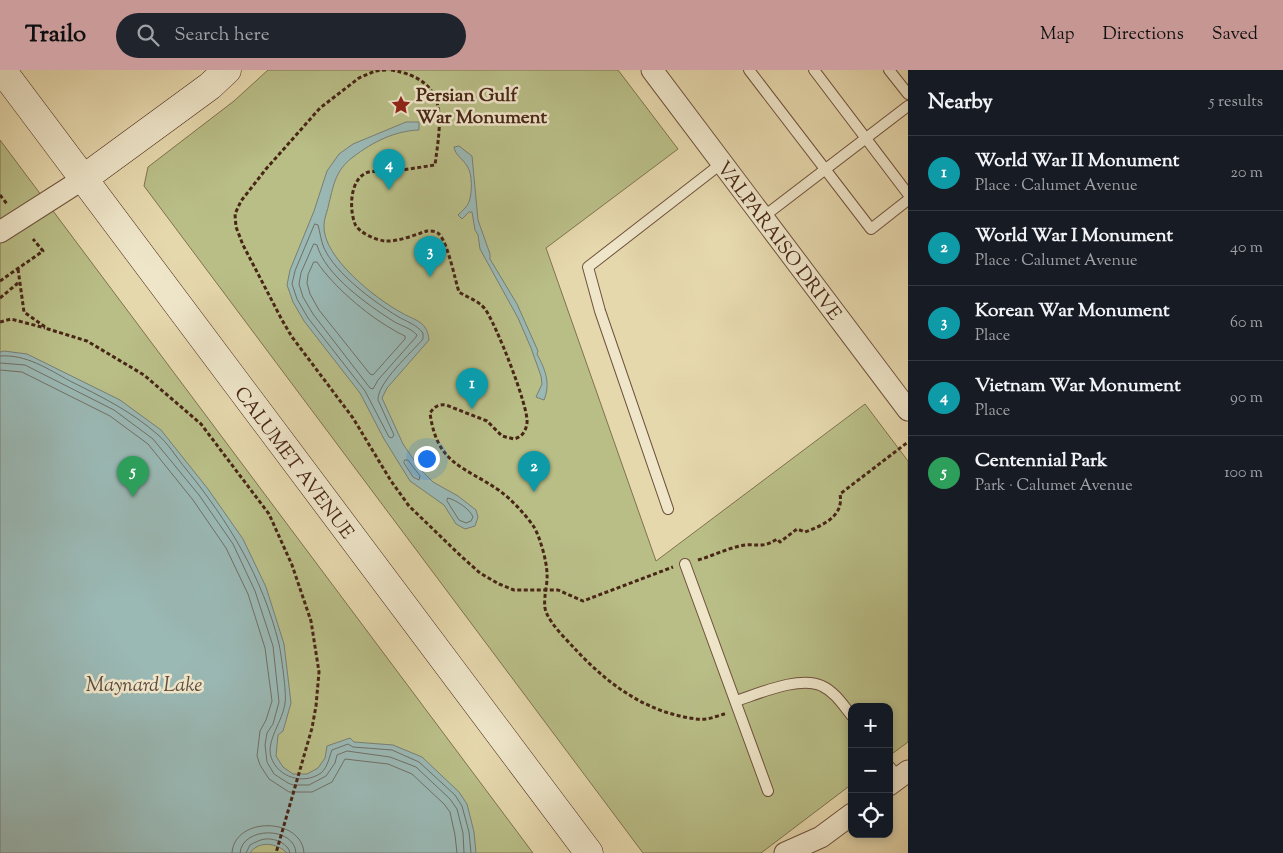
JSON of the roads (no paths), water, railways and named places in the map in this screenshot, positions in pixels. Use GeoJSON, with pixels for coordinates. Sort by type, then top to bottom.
{"type":"FeatureCollection","features":[{"type":"Feature","properties":{"kind":"main road","name":"CALUMET AVENUE"},"geometry":{"type":"LineString","coordinates":[[2,70],[589,853]]}},
{"type":"Feature","properties":{"kind":"main road"},"geometry":{"type":"LineString","coordinates":[[83,179],[210,86],[227,70]]}},
{"type":"Feature","properties":{"kind":"street","name":"VALPARAISO DRIVE"},"geometry":{"type":"LineString","coordinates":[[652,70],[908,410]]}},
{"type":"Feature","properties":{"kind":"street"},"geometry":{"type":"LineString","coordinates":[[0,232],[83,179]]}},
{"type":"Feature","properties":{"kind":"street"},"geometry":{"type":"LineString","coordinates":[[785,853],[817,845],[848,818]]}},
{"type":"Feature","properties":{"kind":"lane"},"geometry":{"type":"LineString","coordinates":[[749,70],[871,229],[908,200]]}},
{"type":"Feature","properties":{"kind":"lane"},"geometry":{"type":"LineString","coordinates":[[814,70],[908,194]]}},
{"type":"Feature","properties":{"kind":"lane"},"geometry":{"type":"LineString","coordinates":[[889,70],[908,94]]}},
{"type":"Feature","properties":{"kind":"lane"},"geometry":{"type":"LineString","coordinates":[[763,217],[908,106]]}},
{"type":"Feature","properties":{"kind":"lane"},"geometry":{"type":"LineString","coordinates":[[668,509],[600,311],[588,267],[722,163]]}},
{"type":"Feature","properties":{"kind":"lane"},"geometry":{"type":"LineString","coordinates":[[686,564],[768,791]]}},
{"type":"Feature","properties":{"kind":"lane"},"geometry":{"type":"LineString","coordinates":[[737,705],[797,682],[821,685],[838,697],[848,711]]}},
{"type":"Feature","properties":{"kind":"water"},"geometry":{"type":"Polygon","coordinates":[[[406,122],[419,122],[419,130],[392,135],[376,142],[353,157],[339,172],[334,183],[324,225],[326,237],[332,250],[352,276],[391,307],[420,322],[426,329],[429,340],[387,388],[382,398],[403,444],[420,469],[433,482],[458,496],[476,510],[478,517],[475,526],[465,529],[456,524],[444,505],[410,481],[384,439],[360,393],[304,321],[293,302],[287,285],[290,270],[314,211],[327,171],[339,154],[353,144],[406,122]]]}},
{"type":"Feature","properties":{"kind":"water"},"geometry":{"type":"Polygon","coordinates":[[[459,146],[472,156],[478,220],[490,259],[517,304],[545,371],[547,388],[544,400],[536,397],[542,384],[531,348],[518,318],[480,249],[472,212],[469,212],[462,219],[458,215],[466,207],[471,194],[469,169],[457,155],[454,147],[459,146]]]}},
{"type":"Feature","properties":{"kind":"water","name":"Maynard Lake"},"geometry":{"type":"Polygon","coordinates":[[[0,352],[27,354],[120,400],[161,430],[208,489],[243,539],[266,587],[284,644],[291,703],[283,731],[278,735],[276,756],[283,767],[293,774],[307,774],[318,768],[325,758],[327,746],[350,738],[354,742],[393,745],[422,757],[459,792],[467,804],[474,832],[476,853],[287,853],[278,847],[268,844],[258,846],[250,853],[0,853],[0,352]]]}},
{"type":"Feature","properties":{"kind":"place","name":"Persian Gulf War Monument"},"geometry":{"type":"Point","coordinates":[401,105]}},
{"type":"Feature","properties":{"kind":"place","name":"Vietnam War Monument"},"geometry":{"type":"Point","coordinates":[389,190]}},
{"type":"Feature","properties":{"kind":"place","name":"Korean War Monument"},"geometry":{"type":"Point","coordinates":[430,277]}},
{"type":"Feature","properties":{"kind":"place","name":"World War II Monument"},"geometry":{"type":"Point","coordinates":[472,409]}},
{"type":"Feature","properties":{"kind":"place","name":"World War I Monument"},"geometry":{"type":"Point","coordinates":[534,492]}},
{"type":"Feature","properties":{"kind":"place","name":"Centennial Park"},"geometry":{"type":"Point","coordinates":[133,497]}}]}
